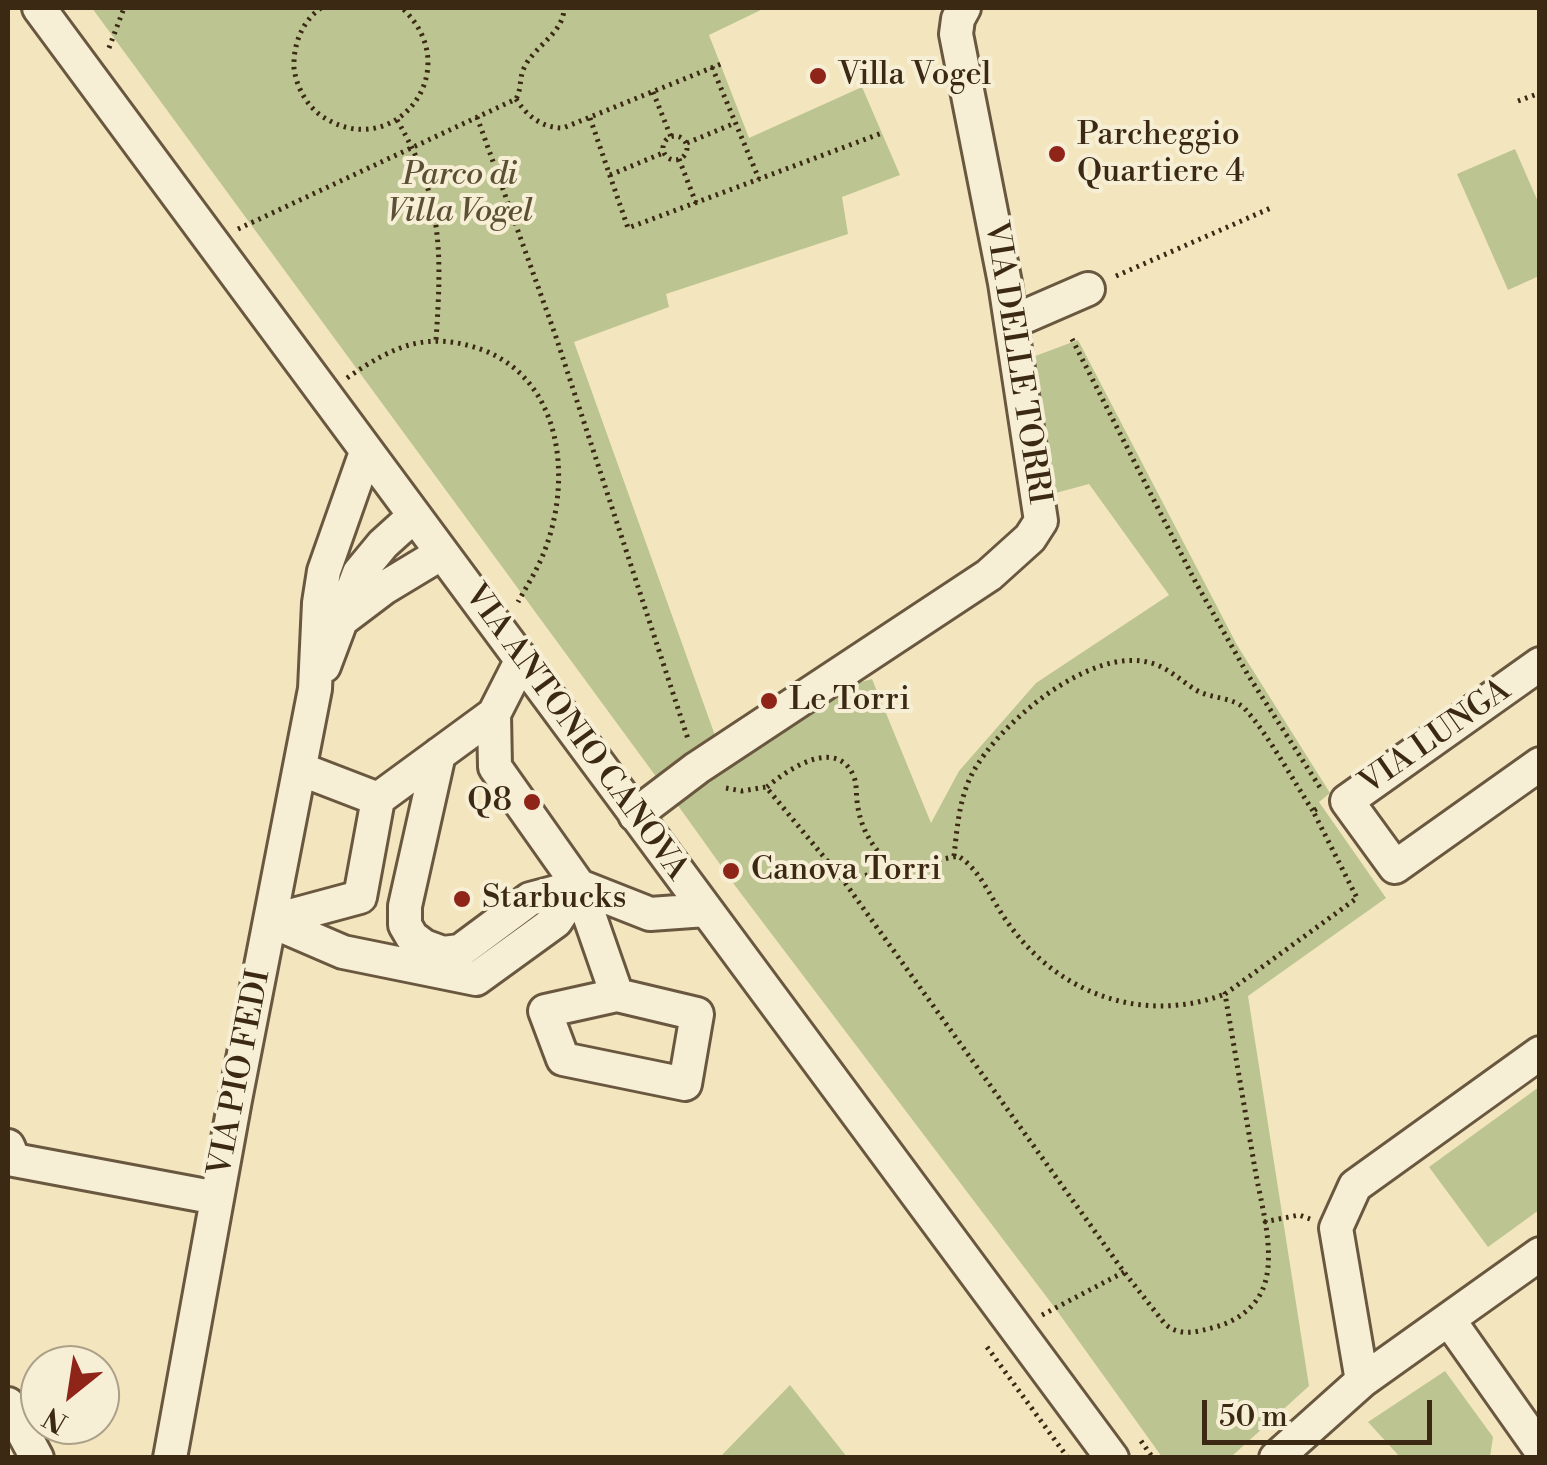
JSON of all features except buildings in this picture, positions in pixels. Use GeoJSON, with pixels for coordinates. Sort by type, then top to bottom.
{"type":"FeatureCollection","features":[{"type":"Feature","properties":{"kind":"street","name":"VIA ANTONIO CANOVA"},"geometry":{"type":"LineString","coordinates":[[39,8],[1112,1457]]}},
{"type":"Feature","properties":{"kind":"street","name":"VIA DELLE TORRI"},"geometry":{"type":"LineString","coordinates":[[635,814],[697,768],[989,575],[1036,532],[1042,516],[1012,322],[956,34],[964,8]]}},
{"type":"Feature","properties":{"kind":"street"},"geometry":{"type":"LineString","coordinates":[[1012,322],[1088,289]]}},
{"type":"Feature","properties":{"kind":"street","name":"VIA PIO FEDI"},"geometry":{"type":"LineString","coordinates":[[170,1458],[315,688],[324,570],[366,452]]}},
{"type":"Feature","properties":{"kind":"street","name":"VIA PIO FEDI"},"geometry":{"type":"LineString","coordinates":[[315,688],[359,574],[383,544],[414,516]]}},
{"type":"Feature","properties":{"kind":"street"},"geometry":{"type":"LineString","coordinates":[[343,618],[442,552]]}},
{"type":"Feature","properties":{"kind":"street"},"geometry":{"type":"LineString","coordinates":[[270,921],[360,897],[378,799],[494,714],[522,659]]}},
{"type":"Feature","properties":{"kind":"street","name":"VIA LUNGA"},"geometry":{"type":"LineString","coordinates":[[1540,664],[1347,802],[1395,867],[1540,764]]}},
{"type":"Feature","properties":{"kind":"street"},"geometry":{"type":"LineString","coordinates":[[494,714],[495,768],[579,886],[616,994]]}},
{"type":"Feature","properties":{"kind":"street"},"geometry":{"type":"LineString","coordinates":[[439,754],[406,906],[405,926],[424,946],[444,952],[460,951],[530,899],[579,886],[650,914],[706,910]]}},
{"type":"Feature","properties":{"kind":"street"},"geometry":{"type":"LineString","coordinates":[[300,769],[378,799]]}},
{"type":"Feature","properties":{"kind":"street"},"geometry":{"type":"LineString","coordinates":[[270,921],[343,952],[476,979],[556,922],[579,886]]}},
{"type":"Feature","properties":{"kind":"street"},"geometry":{"type":"LineString","coordinates":[[1362,1381],[1336,1228],[1355,1186],[1540,1053]]}},
{"type":"Feature","properties":{"kind":"street"},"geometry":{"type":"LineString","coordinates":[[10,1156],[217,1198]]}},
{"type":"Feature","properties":{"kind":"street"},"geometry":{"type":"LineString","coordinates":[[1276,1458],[1362,1381],[1540,1254]]}},
{"type":"Feature","properties":{"kind":"street"},"geometry":{"type":"LineString","coordinates":[[1448,1320],[1540,1449]]}},
{"type":"Feature","properties":{"kind":"street"},"geometry":{"type":"LineString","coordinates":[[8,1404],[38,1458]]}},
{"type":"Feature","properties":{"kind":"path"},"geometry":{"type":"LineString","coordinates":[[321,8],[302,28],[295,49],[294,71],[301,93],[314,111],[333,123],[354,129],[376,128],[398,120],[420,95],[430,63],[426,41],[416,21],[402,8]]}},
{"type":"Feature","properties":{"kind":"path"},"geometry":{"type":"LineString","coordinates":[[213,241],[516,99],[522,88],[524,68],[560,24],[564,8]]}},
{"type":"Feature","properties":{"kind":"path"},"geometry":{"type":"LineString","coordinates":[[516,99],[533,119],[563,128],[721,64]]}},
{"type":"Feature","properties":{"kind":"path"},"geometry":{"type":"LineString","coordinates":[[712,67],[758,179]]}},
{"type":"Feature","properties":{"kind":"path"},"geometry":{"type":"LineString","coordinates":[[653,92],[671,137]]}},
{"type":"Feature","properties":{"kind":"path"},"geometry":{"type":"LineString","coordinates":[[1518,101],[1540,93]]}},
{"type":"Feature","properties":{"kind":"path"},"geometry":{"type":"LineString","coordinates":[[477,116],[555,334],[697,768],[714,783],[742,790],[766,787],[805,760],[840,762],[855,778],[860,816],[872,844],[896,867]]}},
{"type":"Feature","properties":{"kind":"path"},"geometry":{"type":"LineString","coordinates":[[590,118],[628,228],[882,132]]}},
{"type":"Feature","properties":{"kind":"path"},"geometry":{"type":"LineString","coordinates":[[398,120],[412,146],[438,220],[440,288],[436,340]]}},
{"type":"Feature","properties":{"kind":"path"},"geometry":{"type":"LineString","coordinates":[[686,144],[735,123]]}},
{"type":"Feature","properties":{"kind":"path"},"geometry":{"type":"LineString","coordinates":[[671,137],[681,138],[686,144],[679,160],[671,160],[664,152],[664,143],[671,137]]}},
{"type":"Feature","properties":{"kind":"path"},"geometry":{"type":"LineString","coordinates":[[610,174],[664,152]]}},
{"type":"Feature","properties":{"kind":"path"},"geometry":{"type":"LineString","coordinates":[[679,160],[696,203]]}},
{"type":"Feature","properties":{"kind":"path"},"geometry":{"type":"LineString","coordinates":[[1088,289],[1273,207]]}},
{"type":"Feature","properties":{"kind":"path"},"geometry":{"type":"LineString","coordinates":[[1072,339],[1196,583],[1248,675],[1331,804],[1314,812]]}},
{"type":"Feature","properties":{"kind":"path"},"geometry":{"type":"LineString","coordinates":[[324,394],[378,357],[415,342],[436,340],[461,343],[502,358],[526,376],[542,398],[553,430],[559,492],[537,570],[501,630]]}},
{"type":"Feature","properties":{"kind":"path"},"geometry":{"type":"LineString","coordinates":[[843,880],[954,856],[972,864],[998,910],[1032,953],[1085,990],[1154,1008],[1192,1004],[1225,994],[1356,898],[1314,812],[1244,707],[1208,696],[1148,662],[1127,661],[1084,674],[1024,709],[994,741],[972,774],[964,795],[954,856]]}},
{"type":"Feature","properties":{"kind":"path"},"geometry":{"type":"LineString","coordinates":[[766,787],[843,880],[1124,1272],[1173,1330],[1187,1333],[1220,1326],[1252,1307],[1263,1289],[1268,1260],[1225,994]]}},
{"type":"Feature","properties":{"kind":"path"},"geometry":{"type":"LineString","coordinates":[[1264,1222],[1299,1215],[1336,1228]]}},
{"type":"Feature","properties":{"kind":"path"},"geometry":{"type":"LineString","coordinates":[[1018,1328],[1124,1272]]}},
{"type":"Feature","properties":{"kind":"green space","name":"Parco di Villa Vogel"},"geometry":{"type":"Polygon","coordinates":[[[92,8],[765,8],[709,35],[749,138],[862,87],[900,175],[842,197],[848,234],[666,294],[669,307],[574,342],[717,741],[660,782],[92,8]]]}},
{"type":"Feature","properties":{"kind":"green space"},"geometry":{"type":"Polygon","coordinates":[[[1515,149],[1539,204],[1539,276],[1508,290],[1457,174],[1515,149]]]}},
{"type":"Feature","properties":{"kind":"green space"},"geometry":{"type":"Polygon","coordinates":[[[1078,340],[1237,645],[1330,793],[1319,802],[1386,898],[1248,996],[1309,1386],[1231,1457],[1162,1457],[1055,1308],[733,883],[742,875],[730,860],[722,867],[674,800],[842,687],[872,679],[931,823],[959,771],[1036,683],[1169,595],[1089,484],[1052,494],[1030,358],[1078,340]]]}},
{"type":"Feature","properties":{"kind":"green space"},"geometry":{"type":"Polygon","coordinates":[[[1539,1087],[1539,1210],[1488,1247],[1429,1167],[1539,1087]]]}},
{"type":"Feature","properties":{"kind":"green space"},"geometry":{"type":"Polygon","coordinates":[[[1445,1371],[1493,1437],[1490,1457],[1400,1457],[1368,1422],[1445,1371]]]}},
{"type":"Feature","properties":{"kind":"green space"},"geometry":{"type":"Polygon","coordinates":[[[790,1385],[847,1457],[720,1457],[790,1385]]]}},
{"type":"Feature","properties":{"kind":"place","name":"Villa Vogel"},"geometry":{"type":"Point","coordinates":[818,76]}},
{"type":"Feature","properties":{"kind":"place","name":"Parcheggio Quartiere 4"},"geometry":{"type":"Point","coordinates":[1057,154]}},
{"type":"Feature","properties":{"kind":"place","name":"Le Torri"},"geometry":{"type":"Point","coordinates":[769,701]}},
{"type":"Feature","properties":{"kind":"place","name":"Q8"},"geometry":{"type":"Point","coordinates":[532,802]}},
{"type":"Feature","properties":{"kind":"place","name":"Canova Torri"},"geometry":{"type":"Point","coordinates":[731,871]}},
{"type":"Feature","properties":{"kind":"place","name":"Starbucks"},"geometry":{"type":"Point","coordinates":[462,899]}}]}
